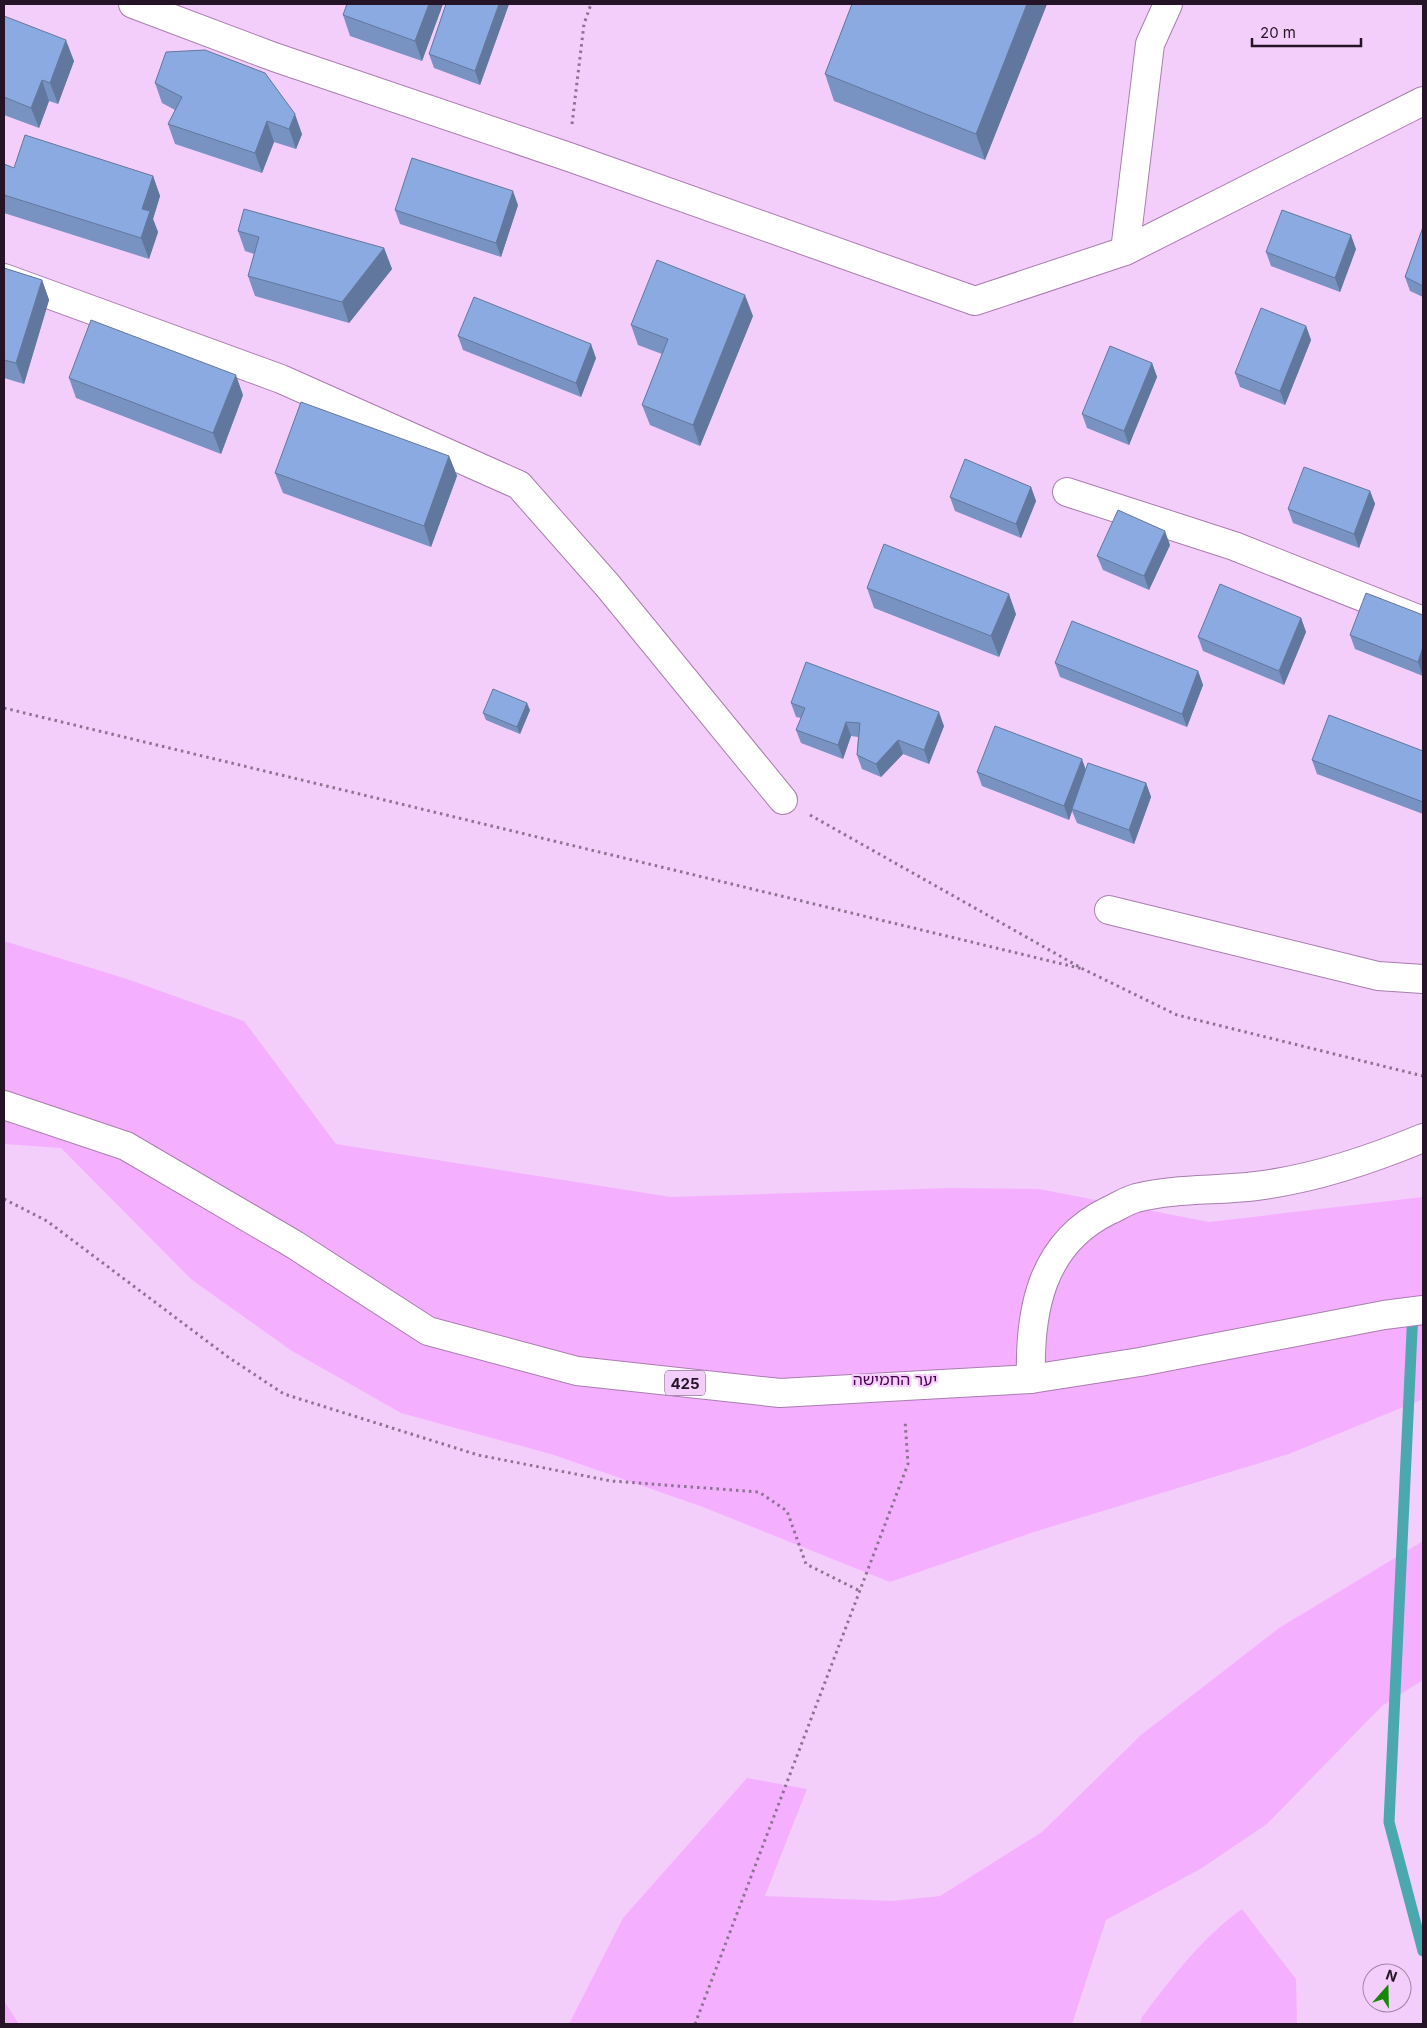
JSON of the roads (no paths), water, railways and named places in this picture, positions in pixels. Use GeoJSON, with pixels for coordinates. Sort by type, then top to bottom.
{"type":"FeatureCollection","features":[{"type":"Feature","properties":{"kind":"street"},"geometry":{"type":"LineString","coordinates":[[133,4],[274,57],[569,157],[975,301],[1125,251],[1423,101]]}},
{"type":"Feature","properties":{"kind":"street"},"geometry":{"type":"LineString","coordinates":[[1125,251],[1150,44],[1168,4]]}},
{"type":"Feature","properties":{"kind":"street"},"geometry":{"type":"LineString","coordinates":[[4,278],[281,379],[518,485],[608,586],[783,800]]}},
{"type":"Feature","properties":{"kind":"street"},"geometry":{"type":"LineString","coordinates":[[1067,492],[1234,546],[1423,621]]}},
{"type":"Feature","properties":{"kind":"street"},"geometry":{"type":"LineString","coordinates":[[1109,910],[1378,976],[1423,979]]}},
{"type":"Feature","properties":{"kind":"street","name":"425"},"geometry":{"type":"LineString","coordinates":[[4,1105],[126,1146],[295,1245],[428,1331],[577,1371],[780,1394],[1031,1379],[1140,1362],[1384,1315],[1423,1310]]}},
{"type":"Feature","properties":{"kind":"street"},"geometry":{"type":"LineString","coordinates":[[1031,1379],[1030,1342],[1034,1308],[1043,1282],[1060,1251],[1088,1221],[1134,1199],[1184,1191],[1256,1186],[1305,1176],[1376,1157],[1423,1138]]}},
{"type":"Feature","properties":{"kind":"waterway"},"geometry":{"type":"LineString","coordinates":[[1413,1310],[1389,1822],[1423,1951]]}},
{"type":"Feature","properties":{"kind":"park label","name":"יער החמישה"},"geometry":{"type":"Point","coordinates":[895,1379]}}]}
